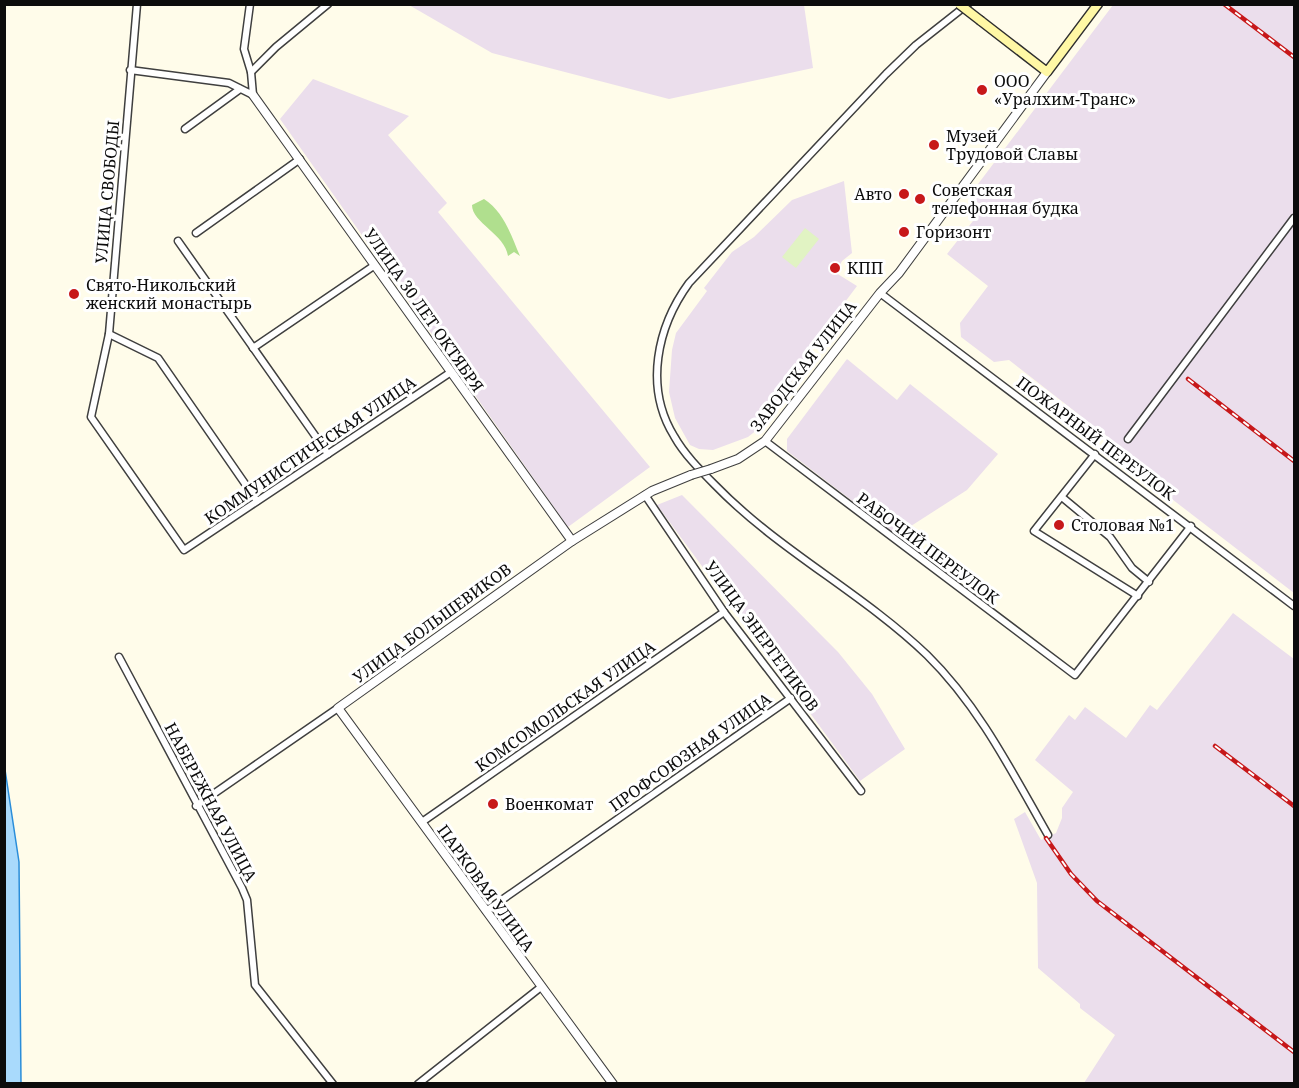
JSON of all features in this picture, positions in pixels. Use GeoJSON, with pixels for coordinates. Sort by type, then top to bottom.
{"type":"FeatureCollection","features":[{"type":"Feature","properties":{"kind":"main road"},"geometry":{"type":"LineString","coordinates":[[959,4],[1047,72]]}},
{"type":"Feature","properties":{"kind":"main road","name":"ЗАВОДСКАЯ УЛИЦА"},"geometry":{"type":"LineString","coordinates":[[1047,72],[1098,4]]}},
{"type":"Feature","properties":{"kind":"street","name":"УЛИЦА СВОБОДЫ"},"geometry":{"type":"LineString","coordinates":[[137,4],[109,334],[92,417],[184,550]]}},
{"type":"Feature","properties":{"kind":"street"},"geometry":{"type":"LineString","coordinates":[[130,70],[229,83],[253,95],[251,72],[244,49],[250,4]]}},
{"type":"Feature","properties":{"kind":"street"},"geometry":{"type":"LineString","coordinates":[[251,72],[276,47],[328,4]]}},
{"type":"Feature","properties":{"kind":"street"},"geometry":{"type":"LineString","coordinates":[[968,4],[901,59],[690,283],[667,320],[660,346],[658,380],[664,415],[674,436],[718,488],[754,522],[903,634],[950,679],[982,721],[1048,835]]}},
{"type":"Feature","properties":{"kind":"street","name":"ЗАВОДСКАЯ УЛИЦА"},"geometry":{"type":"LineString","coordinates":[[691,475],[738,459],[765,441],[880,293],[899,273],[1047,72]]}},
{"type":"Feature","properties":{"kind":"street"},"geometry":{"type":"LineString","coordinates":[[184,129],[240,89]]}},
{"type":"Feature","properties":{"kind":"street","name":"УЛИЦА 30 ЛЕТ ОКТЯБРЯ"},"geometry":{"type":"LineString","coordinates":[[253,95],[572,541]]}},
{"type":"Feature","properties":{"kind":"street"},"geometry":{"type":"LineString","coordinates":[[196,233],[300,159]]}},
{"type":"Feature","properties":{"kind":"street"},"geometry":{"type":"LineString","coordinates":[[1128,439],[1294,218]]}},
{"type":"Feature","properties":{"kind":"street"},"geometry":{"type":"LineString","coordinates":[[178,241],[327,454]]}},
{"type":"Feature","properties":{"kind":"street"},"geometry":{"type":"LineString","coordinates":[[253,348],[375,265]]}},
{"type":"Feature","properties":{"kind":"street","name":"ПОЖАРНЫЙ ПЕРЕУЛОК"},"geometry":{"type":"LineString","coordinates":[[880,293],[1294,606]]}},
{"type":"Feature","properties":{"kind":"street"},"geometry":{"type":"LineString","coordinates":[[109,334],[158,357],[256,501]]}},
{"type":"Feature","properties":{"kind":"street","name":"КОММУНИСТИЧЕСКАЯ УЛИЦА"},"geometry":{"type":"LineString","coordinates":[[184,550],[451,372]]}},
{"type":"Feature","properties":{"kind":"street","name":"РАБОЧИЙ ПЕРЕУЛОК"},"geometry":{"type":"LineString","coordinates":[[765,441],[1075,675],[1138,597]]}},
{"type":"Feature","properties":{"kind":"street"},"geometry":{"type":"LineString","coordinates":[[1095,454],[1063,498],[1034,531],[1138,597],[1191,526]]}},
{"type":"Feature","properties":{"kind":"street","name":"УЛИЦА БОЛЬШЕВИКОВ"},"geometry":{"type":"LineString","coordinates":[[196,806],[572,541],[645,495],[691,475]]}},
{"type":"Feature","properties":{"kind":"street","name":"УЛИЦА ЭНЕРГЕТИКОВ"},"geometry":{"type":"LineString","coordinates":[[645,495],[724,612],[861,791]]}},
{"type":"Feature","properties":{"kind":"street"},"geometry":{"type":"LineString","coordinates":[[1063,498],[1110,537],[1132,567],[1149,582]]}},
{"type":"Feature","properties":{"kind":"street","name":"КОМСОМОЛЬСКАЯ УЛИЦА"},"geometry":{"type":"LineString","coordinates":[[422,822],[724,612]]}},
{"type":"Feature","properties":{"kind":"street","name":"НАБЕРЕЖНАЯ УЛИЦА"},"geometry":{"type":"LineString","coordinates":[[119,657],[196,806],[238,878],[247,900],[255,985],[333,1083]]}},
{"type":"Feature","properties":{"kind":"street","name":"ПРОФСОЮЗНАЯ УЛИЦА"},"geometry":{"type":"LineString","coordinates":[[486,910],[791,699]]}},
{"type":"Feature","properties":{"kind":"street","name":"ПАРКОВАЯ УЛИЦА"},"geometry":{"type":"LineString","coordinates":[[338,708],[613,1083]]}},
{"type":"Feature","properties":{"kind":"street"},"geometry":{"type":"LineString","coordinates":[[418,1083],[541,987]]}},
{"type":"Feature","properties":{"kind":"shaded area"},"geometry":{"type":"Polygon","coordinates":[[[409,5],[804,5],[813,68],[669,99],[492,53],[409,5]]]}},
{"type":"Feature","properties":{"kind":"shaded area"},"geometry":{"type":"Polygon","coordinates":[[[1113,5],[1294,5],[1294,593],[1142,476],[1136,459],[1009,360],[994,362],[961,337],[960,323],[988,286],[947,254],[984,207],[969,196],[1113,5]]]}},
{"type":"Feature","properties":{"kind":"shaded area"},"geometry":{"type":"Polygon","coordinates":[[[313,79],[409,116],[388,135],[447,203],[438,212],[650,467],[568,527],[280,119],[313,79]]]}},
{"type":"Feature","properties":{"kind":"shaded area"},"geometry":{"type":"Polygon","coordinates":[[[844,181],[852,253],[842,261],[836,273],[857,286],[830,322],[832,324],[828,329],[825,328],[808,351],[811,354],[758,429],[748,437],[713,450],[699,449],[690,445],[675,418],[669,392],[672,350],[676,333],[707,291],[704,288],[732,252],[754,237],[792,200],[844,181]]]}},
{"type":"Feature","properties":{"kind":"shaded area"},"geometry":{"type":"Polygon","coordinates":[[[847,359],[897,400],[910,384],[998,454],[967,490],[897,535],[787,451],[787,439],[847,359]]]}},
{"type":"Feature","properties":{"kind":"shaded area"},"geometry":{"type":"Polygon","coordinates":[[[682,495],[838,652],[872,694],[905,749],[860,781],[657,505],[682,495]]]}},
{"type":"Feature","properties":{"kind":"shaded area"},"geometry":{"type":"Polygon","coordinates":[[[1233,613],[1294,659],[1294,1083],[1084,1083],[1115,1035],[1080,1008],[1080,1004],[1038,968],[1037,883],[1014,819],[1025,812],[1041,840],[1056,833],[1062,818],[1062,808],[1073,792],[1035,760],[1069,715],[1075,720],[1085,707],[1126,738],[1150,705],[1157,710],[1233,613]]]}},
{"type":"Feature","properties":{"kind":"green space"},"geometry":{"type":"Polygon","coordinates":[[[484,199],[502,217],[520,256],[514,252],[508,256],[501,241],[473,211],[472,205],[484,199]]]}},
{"type":"Feature","properties":{"kind":"green space"},"geometry":{"type":"Polygon","coordinates":[[[805,228],[819,239],[796,268],[782,257],[805,228]]]}},
{"type":"Feature","properties":{"kind":"water"},"geometry":{"type":"Polygon","coordinates":[[[4,763],[19,862],[21,1083],[5,1083],[4,763]]]}},
{"type":"Feature","properties":{"kind":"railway"},"geometry":{"type":"LineString","coordinates":[[1224,4],[1294,57]]}},
{"type":"Feature","properties":{"kind":"railway"},"geometry":{"type":"LineString","coordinates":[[1188,379],[1294,461]]}},
{"type":"Feature","properties":{"kind":"railway"},"geometry":{"type":"LineString","coordinates":[[1215,746],[1294,806]]}},
{"type":"Feature","properties":{"kind":"railway"},"geometry":{"type":"LineString","coordinates":[[1046,838],[1071,874],[1097,901],[1294,1052]]}},
{"type":"Feature","properties":{"kind":"place","name":"ООО «Уралхим-Транс»"},"geometry":{"type":"Point","coordinates":[982,90]}},
{"type":"Feature","properties":{"kind":"place","name":"Музей Трудовой Славы"},"geometry":{"type":"Point","coordinates":[934,145]}},
{"type":"Feature","properties":{"kind":"place","name":"Авто"},"geometry":{"type":"Point","coordinates":[904,194]}},
{"type":"Feature","properties":{"kind":"place","name":"Советская телефонная будка"},"geometry":{"type":"Point","coordinates":[920,199]}},
{"type":"Feature","properties":{"kind":"place","name":"Горизонт"},"geometry":{"type":"Point","coordinates":[904,232]}},
{"type":"Feature","properties":{"kind":"place","name":"КПП"},"geometry":{"type":"Point","coordinates":[835,268]}},
{"type":"Feature","properties":{"kind":"place","name":"Свято-Никольский женский монастырь"},"geometry":{"type":"Point","coordinates":[74,294]}},
{"type":"Feature","properties":{"kind":"place","name":"Столовая №1"},"geometry":{"type":"Point","coordinates":[1059,525]}},
{"type":"Feature","properties":{"kind":"place","name":"Военкомат"},"geometry":{"type":"Point","coordinates":[493,804]}}]}
